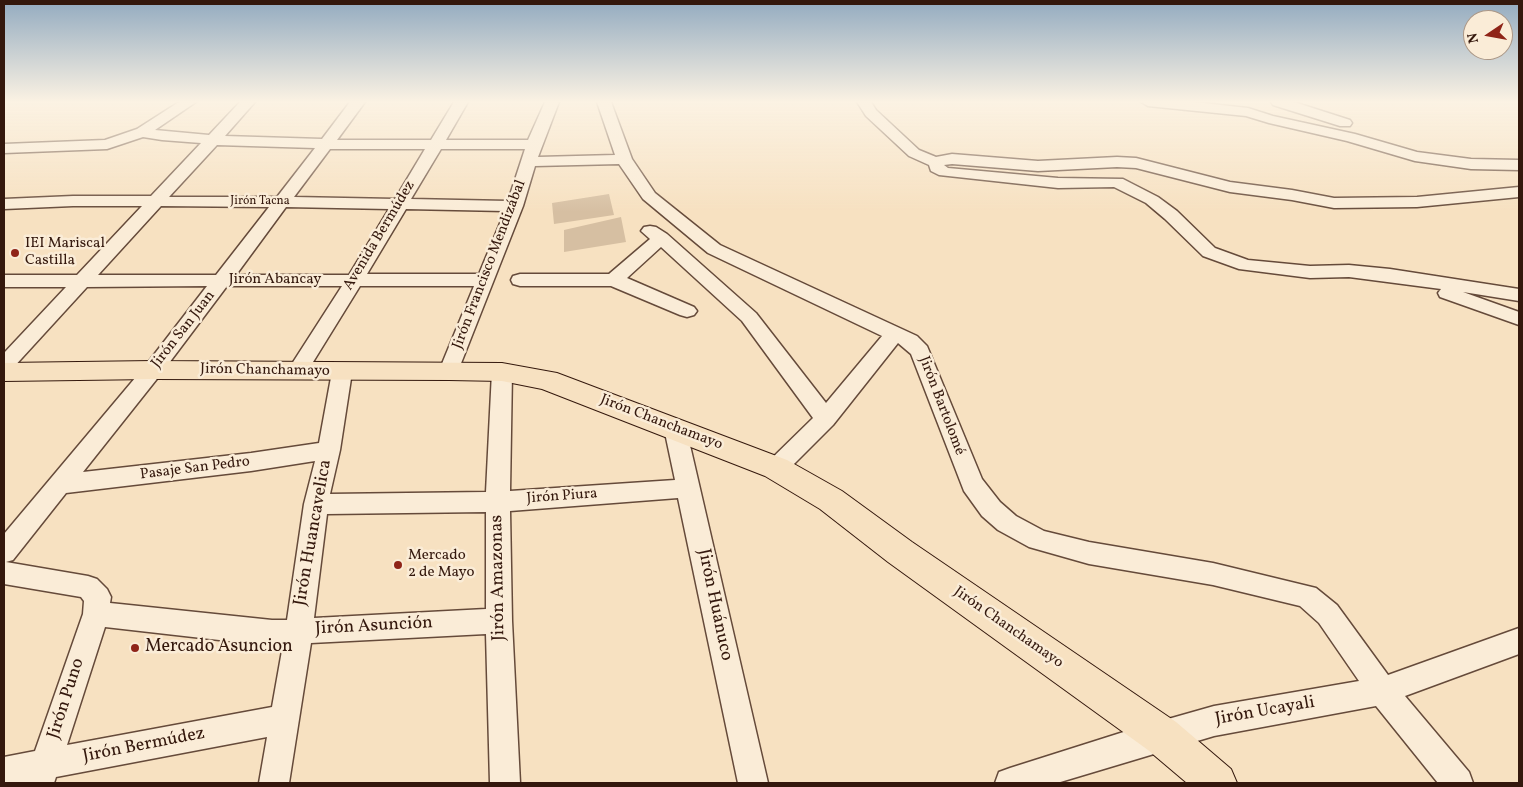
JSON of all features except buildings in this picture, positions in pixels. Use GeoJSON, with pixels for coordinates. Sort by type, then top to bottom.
{"type":"FeatureCollection","features":[{"type":"Feature","properties":{"kind":"main road","name":"Jirón Chanchamayo"},"geometry":{"type":"LineString","coordinates":[[4,372],[153,370],[449,371],[502,372],[547,380],[776,468],[831,500],[900,552],[1162,736],[1217,783]]}},
{"type":"Feature","properties":{"kind":"street"},"geometry":{"type":"LineString","coordinates":[[4,148],[107,144],[122,139]]}},
{"type":"Feature","properties":{"kind":"street"},"geometry":{"type":"LineString","coordinates":[[197,139],[326,144],[534,145]]}},
{"type":"Feature","properties":{"kind":"street","name":"Jirón San Juan"},"geometry":{"type":"LineString","coordinates":[[4,552],[153,370],[330,139]]}},
{"type":"Feature","properties":{"kind":"street","name":"Avenida Bermúdez"},"geometry":{"type":"LineString","coordinates":[[298,370],[355,280],[439,139]]}},
{"type":"Feature","properties":{"kind":"street","name":"Jirón Francisco Mendizábal"},"geometry":{"type":"LineString","coordinates":[[449,371],[515,206],[537,139]]}},
{"type":"Feature","properties":{"kind":"street","name":"Jirón Bartolomé"},"geometry":{"type":"LineString","coordinates":[[617,139],[624,159],[649,196],[714,249],[910,341],[920,351],[972,484],[991,509],[1007,523],[1038,540],[1089,553],[1212,574],[1307,596],[1328,614],[1382,691]]}},
{"type":"Feature","properties":{"kind":"street"},"geometry":{"type":"LineString","coordinates":[[897,139],[914,153],[936,163],[937,168],[945,172],[1058,183],[1116,182],[1152,200],[1171,215],[1201,245],[1222,258],[1256,267],[1310,272],[1369,272],[1519,295]]}},
{"type":"Feature","properties":{"kind":"street"},"geometry":{"type":"LineString","coordinates":[[1356,139],[1415,156],[1434,157],[1471,164],[1519,165]]}},
{"type":"Feature","properties":{"kind":"street"},"geometry":{"type":"LineString","coordinates":[[1391,139],[1434,157]]}},
{"type":"Feature","properties":{"kind":"street"},"geometry":{"type":"LineString","coordinates":[[4,365],[214,140]]}},
{"type":"Feature","properties":{"kind":"street"},"geometry":{"type":"LineString","coordinates":[[530,162],[624,159]]}},
{"type":"Feature","properties":{"kind":"street"},"geometry":{"type":"LineString","coordinates":[[936,163],[942,160],[1038,166],[1117,162],[1136,163],[1230,187],[1262,190],[1334,203],[1417,202],[1519,192]]}},
{"type":"Feature","properties":{"kind":"street","name":"Jirón Tacna"},"geometry":{"type":"LineString","coordinates":[[4,204],[158,201],[515,206]]}},
{"type":"Feature","properties":{"kind":"street"},"geometry":{"type":"LineString","coordinates":[[614,280],[655,234],[749,317],[802,385],[825,419]]}},
{"type":"Feature","properties":{"kind":"street"},"geometry":{"type":"LineString","coordinates":[[1369,272],[1455,295],[1519,319]]}},
{"type":"Feature","properties":{"kind":"street","name":"Jirón Abancay"},"geometry":{"type":"LineString","coordinates":[[4,280],[486,280]]}},
{"type":"Feature","properties":{"kind":"street"},"geometry":{"type":"LineString","coordinates":[[520,280],[614,280],[687,311]]}},
{"type":"Feature","properties":{"kind":"street"},"geometry":{"type":"LineString","coordinates":[[776,468],[825,419],[894,335]]}},
{"type":"Feature","properties":{"kind":"street","name":"Jirón Huancavelica"},"geometry":{"type":"LineString","coordinates":[[274,783],[299,631],[302,594],[316,504],[329,450],[342,372]]}},
{"type":"Feature","properties":{"kind":"street","name":"Jirón Amazonas"},"geometry":{"type":"LineString","coordinates":[[502,372],[498,502],[499,621],[505,783]]}},
{"type":"Feature","properties":{"kind":"street","name":"Jirón Huánuco"},"geometry":{"type":"LineString","coordinates":[[675,428],[753,783]]}},
{"type":"Feature","properties":{"kind":"street","name":"Pasaje San Pedro"},"geometry":{"type":"LineString","coordinates":[[60,484],[251,462],[329,450]]}},
{"type":"Feature","properties":{"kind":"street","name":"Jirón Piura"},"geometry":{"type":"LineString","coordinates":[[316,504],[498,502],[688,488]]}},
{"type":"Feature","properties":{"kind":"street"},"geometry":{"type":"LineString","coordinates":[[4,573],[88,587],[98,597],[96,614]]}},
{"type":"Feature","properties":{"kind":"street","name":"Jirón Asunción"},"geometry":{"type":"LineString","coordinates":[[96,614],[272,633],[499,621]]}},
{"type":"Feature","properties":{"kind":"street","name":"Jirón Puno"},"geometry":{"type":"LineString","coordinates":[[42,774],[96,614]]}},
{"type":"Feature","properties":{"kind":"street","name":"Jirón Ucayali"},"geometry":{"type":"LineString","coordinates":[[1010,783],[1214,721],[1382,691],[1519,641]]}},
{"type":"Feature","properties":{"kind":"street"},"geometry":{"type":"LineString","coordinates":[[1382,691],[1458,783]]}},
{"type":"Feature","properties":{"kind":"street","name":"Jirón Bermúdez"},"geometry":{"type":"LineString","coordinates":[[4,772],[42,774],[284,719]]}},
{"type":"Feature","properties":{"kind":"shaded area"},"geometry":{"type":"Polygon","coordinates":[[[609,194],[614,215],[554,224],[552,203],[609,194]]]}},
{"type":"Feature","properties":{"kind":"shaded area"},"geometry":{"type":"Polygon","coordinates":[[[621,217],[626,242],[564,252],[564,230],[621,217]]]}},
{"type":"Feature","properties":{"kind":"place","name":"IEI Mariscal Castilla"},"geometry":{"type":"Point","coordinates":[15,253]}},
{"type":"Feature","properties":{"kind":"place","name":"Mercado 2 de Mayo"},"geometry":{"type":"Point","coordinates":[398,565]}},
{"type":"Feature","properties":{"kind":"place","name":"Mercado Asuncion"},"geometry":{"type":"Point","coordinates":[135,648]}}]}
